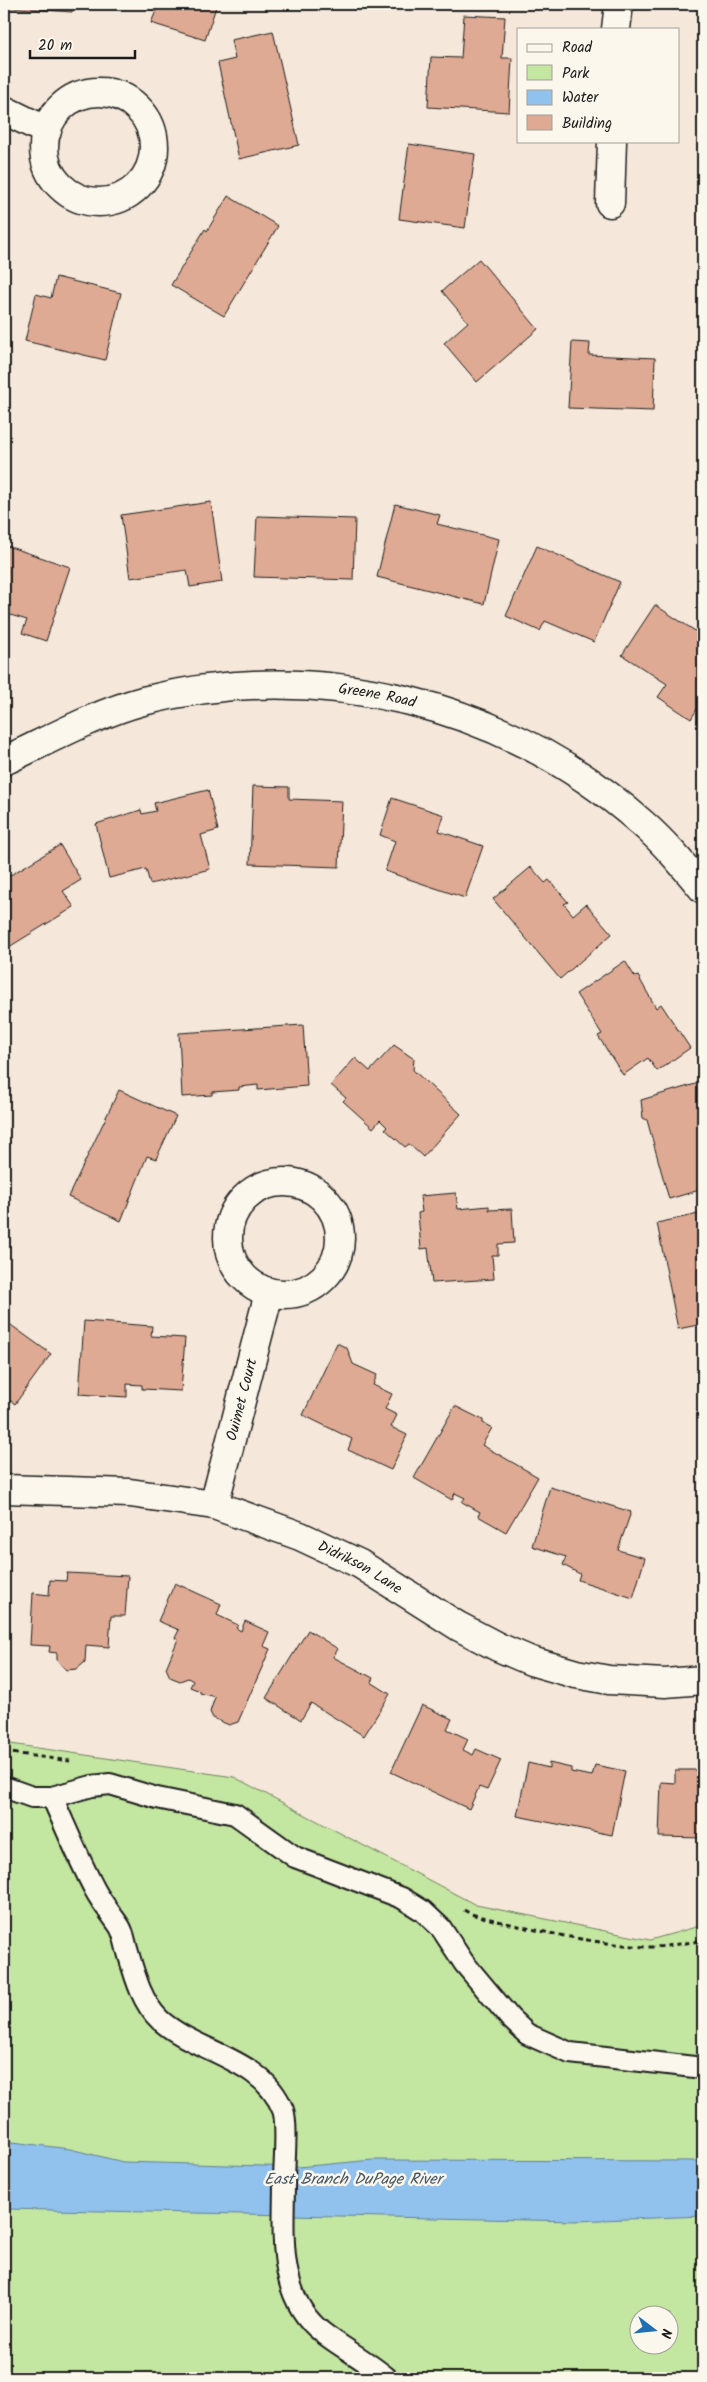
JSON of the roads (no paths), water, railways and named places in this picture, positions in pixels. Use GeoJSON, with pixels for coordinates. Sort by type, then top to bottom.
{"type":"FeatureCollection","features":[{"type":"Feature","properties":{"kind":"street"},"geometry":{"type":"LineString","coordinates":[[616,28],[619,4]]}},
{"type":"Feature","properties":{"kind":"street"},"geometry":{"type":"LineString","coordinates":[[4,110],[47,131]]}},
{"type":"Feature","properties":{"kind":"street"},"geometry":{"type":"LineString","coordinates":[[610,203],[612,142]]}},
{"type":"Feature","properties":{"kind":"street","name":"Greene Road"},"geometry":{"type":"LineString","coordinates":[[4,761],[105,714],[144,701],[222,687],[270,684],[318,685],[362,690],[442,709],[490,726],[562,764],[604,792],[642,823],[703,889]]}},
{"type":"Feature","properties":{"kind":"street"},"geometry":{"type":"LineString","coordinates":[[283,1182],[300,1184],[317,1192],[331,1208],[339,1226],[339,1250],[331,1269],[311,1288],[290,1295],[269,1293],[247,1281],[232,1261],[227,1236],[232,1214],[245,1196],[265,1185],[283,1182]]}},
{"type":"Feature","properties":{"kind":"street","name":"Ouimet Court"},"geometry":{"type":"LineString","coordinates":[[214,1506],[269,1293]]}},
{"type":"Feature","properties":{"kind":"street","name":"Didrikson Lane"},"geometry":{"type":"LineString","coordinates":[[4,1489],[122,1493],[214,1506],[300,1536],[360,1564],[458,1626],[498,1647],[531,1661],[576,1674],[609,1680],[665,1683],[703,1680]]}},
{"type":"Feature","properties":{"kind":"lane"},"geometry":{"type":"LineString","coordinates":[[4,1788],[32,1796],[52,1797],[92,1786],[110,1784],[172,1801],[216,1808],[235,1814],[295,1857],[402,1898],[422,1911],[440,1928],[464,1963],[510,2018],[527,2034],[570,2053],[703,2068]]}},
{"type":"Feature","properties":{"kind":"lane"},"geometry":{"type":"LineString","coordinates":[[52,1797],[94,1888],[121,1929],[138,1982],[150,2009],[162,2021],[182,2035],[239,2064],[260,2079],[283,2111],[285,2265],[300,2308],[321,2332],[370,2364],[387,2378]]}},
{"type":"Feature","properties":{"kind":"water","name":"East Branch DuPage River"},"geometry":{"type":"Polygon","coordinates":[[[4,2141],[70,2149],[123,2162],[298,2167],[373,2160],[703,2161],[703,2216],[576,2221],[4,2209],[4,2141]]]}}]}
